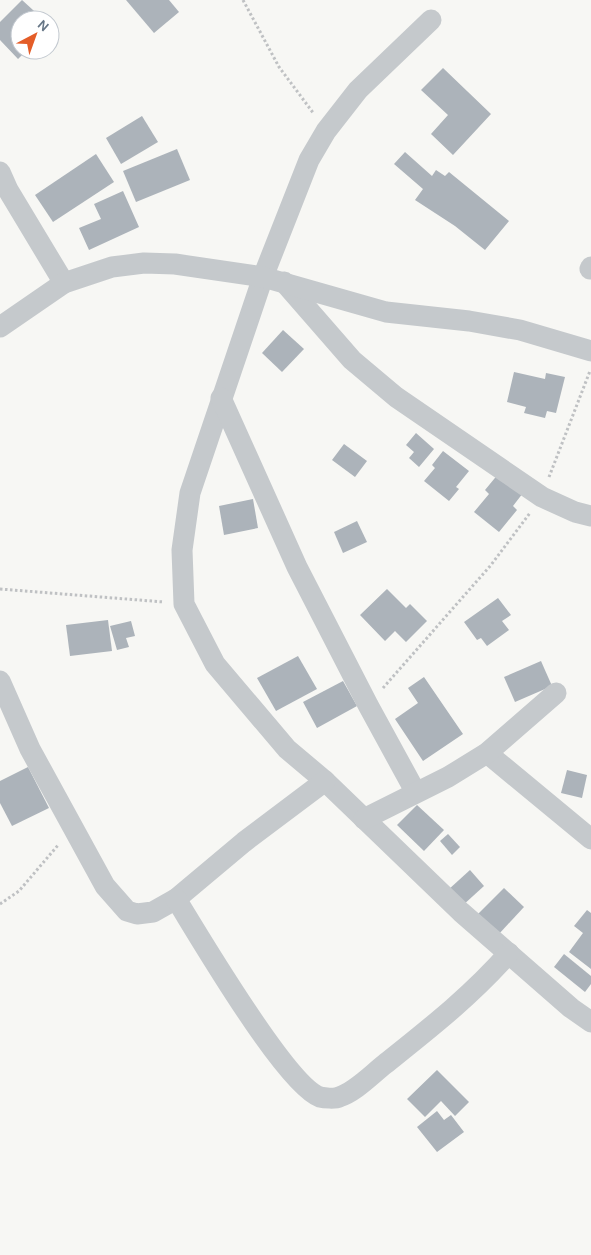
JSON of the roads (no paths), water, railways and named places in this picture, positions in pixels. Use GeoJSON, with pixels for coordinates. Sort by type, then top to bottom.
{"type":"FeatureCollection","features":[{"type":"Feature","properties":{"kind":"street"},"geometry":{"type":"LineString","coordinates":[[431,20],[358,90],[326,130],[309,160],[263,277],[238,356],[220,398],[190,493],[182,550],[184,604],[215,664],[287,750],[325,782],[461,912],[571,1008],[591,1022]]}},
{"type":"Feature","properties":{"kind":"street"},"geometry":{"type":"LineString","coordinates":[[0,172],[8,190],[64,283]]}},
{"type":"Feature","properties":{"kind":"street"},"geometry":{"type":"LineString","coordinates":[[0,327],[64,283],[112,267],[144,263],[175,264],[263,277],[386,312],[469,321],[520,330],[591,351]]}},
{"type":"Feature","properties":{"kind":"street"},"geometry":{"type":"LineString","coordinates":[[284,282],[352,360],[396,398],[542,497],[575,512],[591,516]]}},
{"type":"Feature","properties":{"kind":"street"},"geometry":{"type":"LineString","coordinates":[[220,398],[297,567],[368,705],[416,791]]}},
{"type":"Feature","properties":{"kind":"street"},"geometry":{"type":"LineString","coordinates":[[0,681],[30,749],[72,829],[105,886],[127,911],[137,914],[154,912],[176,900],[244,842],[325,782]]}},
{"type":"Feature","properties":{"kind":"street"},"geometry":{"type":"LineString","coordinates":[[364,819],[416,791],[448,777],[487,753],[556,692]]}},
{"type":"Feature","properties":{"kind":"street"},"geometry":{"type":"LineString","coordinates":[[487,753],[591,839]]}},
{"type":"Feature","properties":{"kind":"street"},"geometry":{"type":"LineString","coordinates":[[176,900],[243,1006],[280,1058],[308,1090],[321,1097],[338,1098],[363,1081],[447,1016],[509,954]]}}]}
